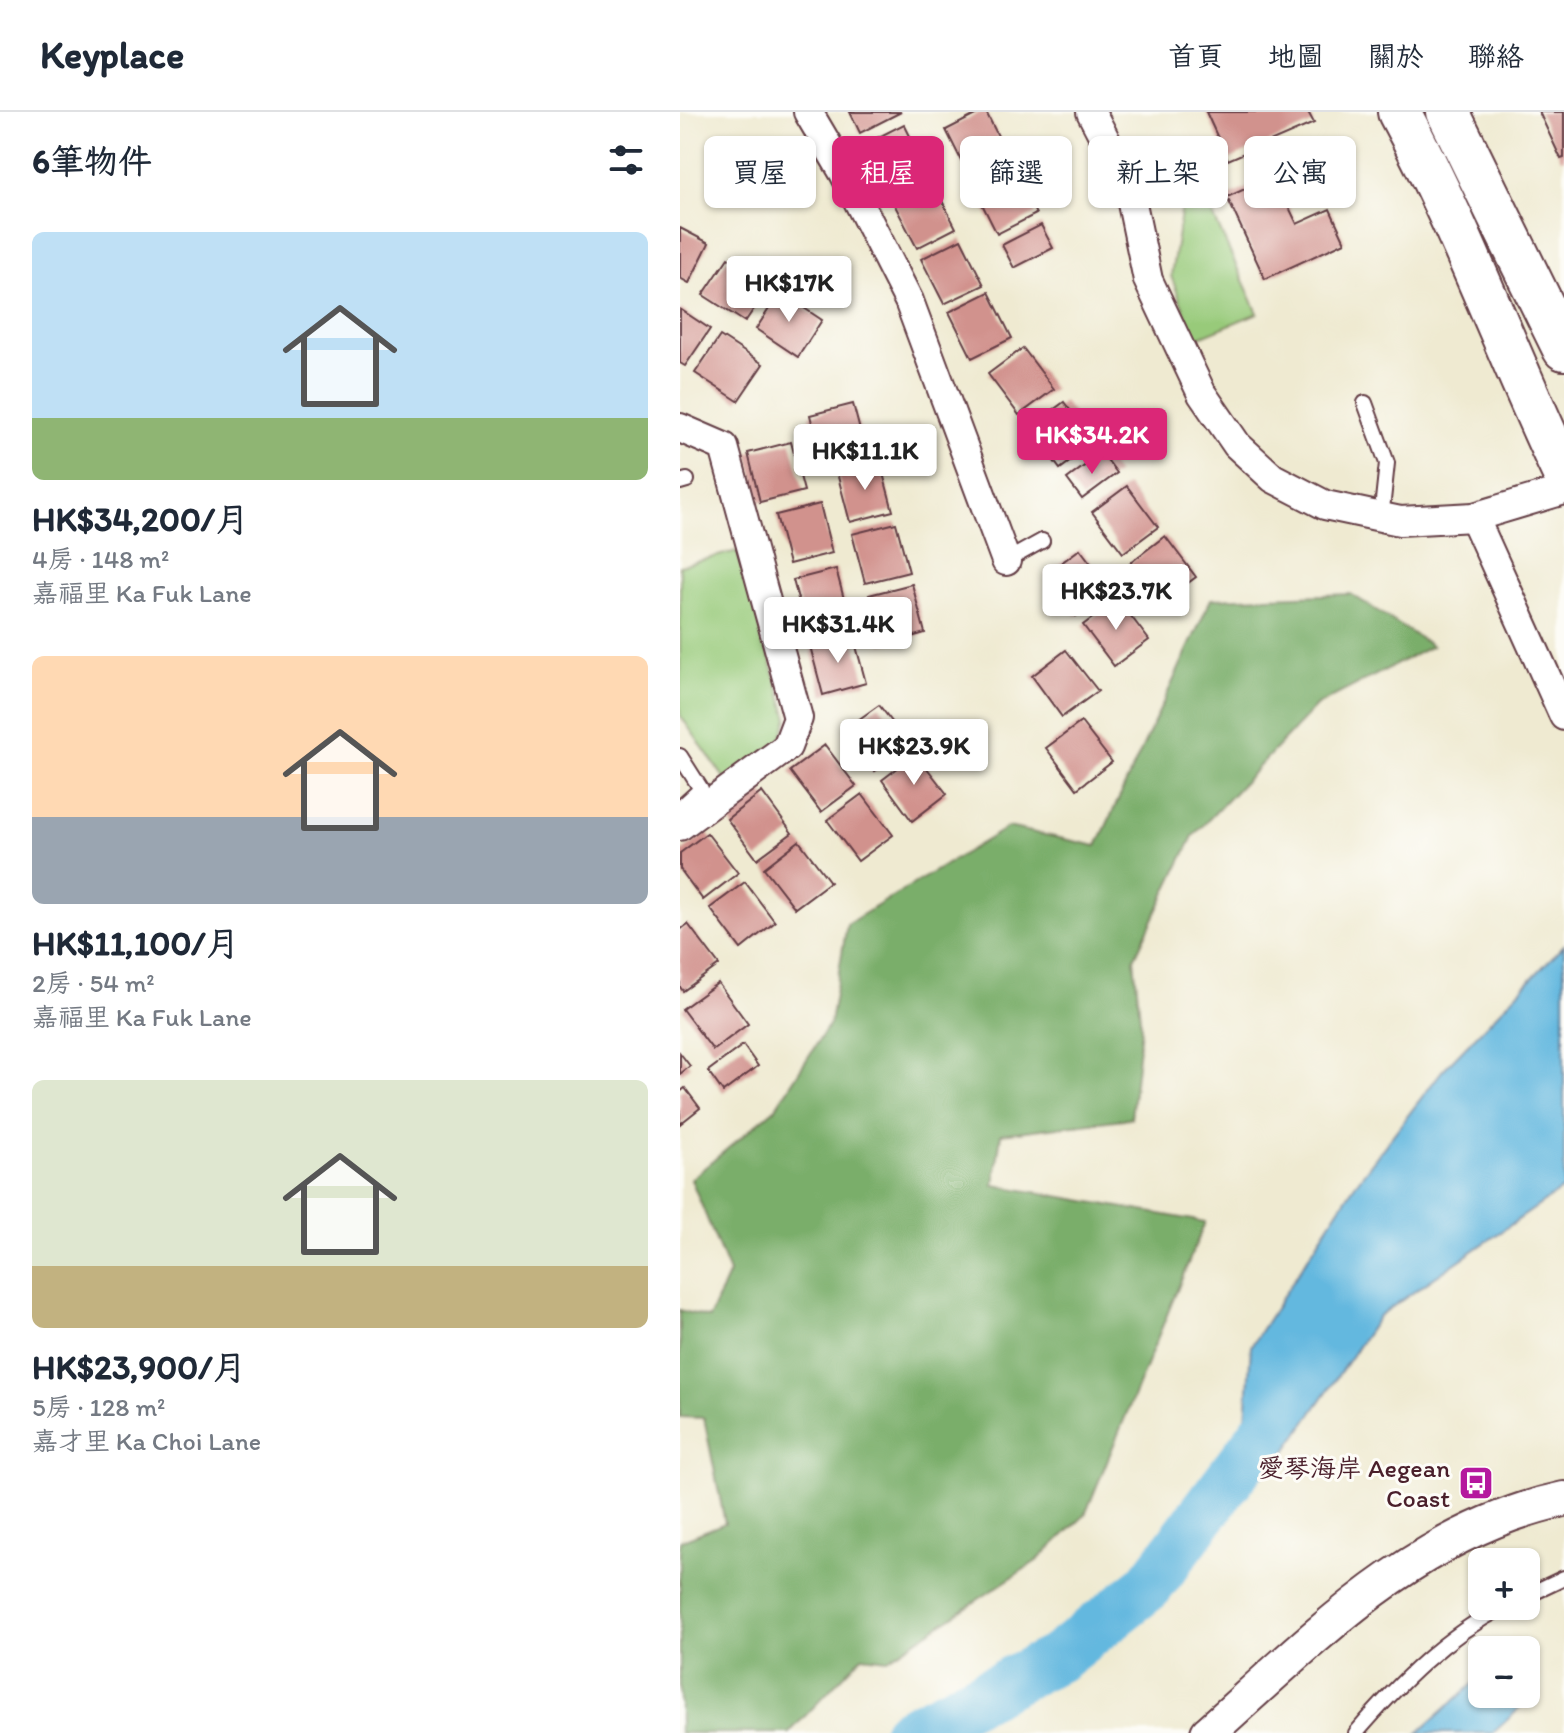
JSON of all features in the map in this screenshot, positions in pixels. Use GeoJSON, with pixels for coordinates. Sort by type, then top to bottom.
{"type":"FeatureCollection","features":[{"type":"Feature","properties":{"kind":"main road"},"geometry":{"type":"LineString","coordinates":[[1399,112],[1461,235],[1564,349]]}},
{"type":"Feature","properties":{"kind":"main road"},"geometry":{"type":"LineString","coordinates":[[1448,112],[1531,315],[1564,474]]}},
{"type":"Feature","properties":{"kind":"street"},"geometry":{"type":"LineString","coordinates":[[808,112],[844,173],[909,301],[1006,561]]}},
{"type":"Feature","properties":{"kind":"street"},"geometry":{"type":"LineString","coordinates":[[1091,112],[1128,184],[1148,280],[1202,394],[1224,428],[1255,462],[1289,488],[1325,505],[1381,519],[1418,522],[1474,517],[1564,490]]}},
{"type":"Feature","properties":{"kind":"street"},"geometry":{"type":"LineString","coordinates":[[680,428],[724,447],[798,718],[787,747],[680,826]]}},
{"type":"Feature","properties":{"kind":"street"},"geometry":{"type":"LineString","coordinates":[[1474,517],[1564,716]]}},
{"type":"Feature","properties":{"kind":"street"},"geometry":{"type":"LineString","coordinates":[[1208,1733],[1370,1589],[1495,1520],[1564,1499]]}},
{"type":"Feature","properties":{"kind":"lane"},"geometry":{"type":"LineString","coordinates":[[1365,403],[1387,463],[1381,519]]}},
{"type":"Feature","properties":{"kind":"lane"},"geometry":{"type":"LineString","coordinates":[[1006,561],[1042,541]]}},
{"type":"Feature","properties":{"kind":"lane"},"geometry":{"type":"LineString","coordinates":[[680,756],[701,789],[680,808]]}},
{"type":"Feature","properties":{"kind":"lane"},"geometry":{"type":"LineString","coordinates":[[1540,1589],[1564,1578]]}},
{"type":"Feature","properties":{"kind":"lane"},"geometry":{"type":"LineString","coordinates":[[1356,1733],[1417,1667],[1450,1639],[1482,1620]]}},
{"type":"Feature","properties":{"kind":"green space"},"geometry":{"type":"Polygon","coordinates":[[[1182,208],[1210,208],[1258,313],[1195,339],[1171,276],[1182,208]]]}},
{"type":"Feature","properties":{"kind":"green space"},"geometry":{"type":"Polygon","coordinates":[[[737,551],[788,718],[780,742],[725,779],[680,715],[680,566],[737,551]]]}},
{"type":"Feature","properties":{"kind":"green space"},"geometry":{"type":"Polygon","coordinates":[[[1351,594],[1432,646],[1317,705],[1193,836],[1134,959],[1141,1028],[1131,1118],[1001,1134],[994,1185],[1205,1222],[1085,1515],[1038,1560],[888,1659],[862,1656],[789,1733],[680,1733],[680,1541],[725,1523],[704,1418],[680,1417],[680,1310],[709,1318],[729,1273],[691,1179],[775,1109],[830,1023],[847,924],[1008,827],[1097,846],[1211,599],[1351,594]]]}},
{"type":"Feature","properties":{"kind":"water"},"geometry":{"type":"Polygon","coordinates":[[[1564,945],[1564,1188],[1379,1316],[1279,1461],[1243,1462],[1251,1346],[1354,1186],[1442,1071],[1564,945]]]}},
{"type":"Feature","properties":{"kind":"water"},"geometry":{"type":"Polygon","coordinates":[[[1468,1688],[1468,1708],[1520,1708],[1493,1733],[1418,1733],[1468,1688]]]}},
{"type":"Feature","properties":{"kind":"building"},"geometry":{"type":"Polygon","coordinates":[[[850,112],[901,112],[860,133],[850,112]]]}},
{"type":"Feature","properties":{"kind":"building"},"geometry":{"type":"Polygon","coordinates":[[[986,112],[998,136],[960,136],[960,158],[946,130],[986,112]]]}},
{"type":"Feature","properties":{"kind":"building"},"geometry":{"type":"Polygon","coordinates":[[[1206,112],[1308,112],[1314,123],[1284,136],[1244,136],[1244,153],[1228,160],[1228,136],[1217,136],[1206,112]]]}},
{"type":"Feature","properties":{"kind":"building"},"geometry":{"type":"Polygon","coordinates":[[[1539,112],[1564,112],[1564,158],[1561,159],[1539,112]]]}},
{"type":"Feature","properties":{"kind":"building"},"geometry":{"type":"Polygon","coordinates":[[[904,124],[910,136],[881,136],[904,124]]]}},
{"type":"Feature","properties":{"kind":"building"},"geometry":{"type":"Polygon","coordinates":[[[1244,189],[1244,208],[1289,208],[1297,224],[1330,209],[1345,242],[1265,279],[1228,197],[1244,189]]]}},
{"type":"Feature","properties":{"kind":"building"},"geometry":{"type":"Polygon","coordinates":[[[944,205],[956,228],[917,248],[896,208],[944,208],[944,205]]]}},
{"type":"Feature","properties":{"kind":"building"},"geometry":{"type":"Polygon","coordinates":[[[984,208],[1033,208],[1036,214],[997,234],[984,208]]]}},
{"type":"Feature","properties":{"kind":"building"},"geometry":{"type":"Polygon","coordinates":[[[1041,225],[1053,248],[1014,268],[1002,245],[1041,225]]]}},
{"type":"Feature","properties":{"kind":"building"},"geometry":{"type":"Polygon","coordinates":[[[680,228],[709,243],[689,283],[680,278],[680,228]]]}},
{"type":"Feature","properties":{"kind":"building"},"geometry":{"type":"Polygon","coordinates":[[[961,239],[984,285],[944,304],[921,259],[961,239]]]}},
{"type":"Feature","properties":{"kind":"building"},"geometry":{"type":"Polygon","coordinates":[[[728,258],[770,285],[745,322],[703,295],[728,258]]]}},
{"type":"Feature","properties":{"kind":"building"},"geometry":{"type":"Polygon","coordinates":[[[780,292],[822,320],[798,357],[756,329],[780,292]]]}},
{"type":"Feature","properties":{"kind":"building"},"geometry":{"type":"Polygon","coordinates":[[[989,292],[1012,338],[972,358],[949,312],[989,292]]]}},
{"type":"Feature","properties":{"kind":"building"},"geometry":{"type":"Polygon","coordinates":[[[680,309],[710,329],[685,366],[680,363],[680,309]]]}},
{"type":"Feature","properties":{"kind":"building"},"geometry":{"type":"Polygon","coordinates":[[[720,336],[763,364],[738,401],[695,373],[720,336]]]}},
{"type":"Feature","properties":{"kind":"building"},"geometry":{"type":"Polygon","coordinates":[[[1023,348],[1054,389],[1019,415],[988,374],[1023,348]]]}},
{"type":"Feature","properties":{"kind":"building"},"geometry":{"type":"Polygon","coordinates":[[[1064,402],[1095,443],[1060,469],[1029,428],[1064,402]]]}},
{"type":"Feature","properties":{"kind":"building"},"geometry":{"type":"Polygon","coordinates":[[[853,404],[866,453],[822,464],[810,415],[853,404]]]}},
{"type":"Feature","properties":{"kind":"building"},"geometry":{"type":"Polygon","coordinates":[[[791,442],[804,491],[760,502],[748,453],[791,442]]]}},
{"type":"Feature","properties":{"kind":"building"},"geometry":{"type":"Polygon","coordinates":[[[1102,453],[1117,473],[1082,499],[1067,479],[1102,453]]]}},
{"type":"Feature","properties":{"kind":"building"},"geometry":{"type":"Polygon","coordinates":[[[880,462],[893,511],[850,522],[837,473],[880,462]]]}},
{"type":"Feature","properties":{"kind":"building"},"geometry":{"type":"Polygon","coordinates":[[[1127,486],[1158,527],[1123,553],[1092,512],[1127,486]]]}},
{"type":"Feature","properties":{"kind":"building"},"geometry":{"type":"Polygon","coordinates":[[[820,504],[832,553],[789,564],[776,515],[820,504]]]}},
{"type":"Feature","properties":{"kind":"building"},"geometry":{"type":"Polygon","coordinates":[[[896,523],[909,572],[865,583],[852,534],[896,523]]]}},
{"type":"Feature","properties":{"kind":"building"},"geometry":{"type":"Polygon","coordinates":[[[1165,536],[1196,577],[1161,603],[1130,563],[1165,536]]]}},
{"type":"Feature","properties":{"kind":"building"},"geometry":{"type":"Polygon","coordinates":[[[1080,549],[1111,590],[1076,616],[1045,575],[1080,549]]]}},
{"type":"Feature","properties":{"kind":"building"},"geometry":{"type":"Polygon","coordinates":[[[836,569],[849,618],[806,629],[793,580],[836,569]]]}},
{"type":"Feature","properties":{"kind":"building"},"geometry":{"type":"Polygon","coordinates":[[[912,584],[925,633],[882,645],[869,595],[912,584]]]}},
{"type":"Feature","properties":{"kind":"building"},"geometry":{"type":"Polygon","coordinates":[[[1118,599],[1149,640],[1114,666],[1083,625],[1118,599]]]}},
{"type":"Feature","properties":{"kind":"building"},"geometry":{"type":"Polygon","coordinates":[[[853,635],[866,683],[823,695],[810,646],[853,635]]]}},
{"type":"Feature","properties":{"kind":"building"},"geometry":{"type":"Polygon","coordinates":[[[1066,650],[1098,691],[1062,717],[1032,676],[1066,650]]]}},
{"type":"Feature","properties":{"kind":"building"},"geometry":{"type":"Polygon","coordinates":[[[879,705],[910,745],[875,771],[844,730],[879,705]]]}},
{"type":"Feature","properties":{"kind":"building"},"geometry":{"type":"Polygon","coordinates":[[[1081,722],[1112,762],[1077,789],[1046,748],[1081,722]]]}},
{"type":"Feature","properties":{"kind":"building"},"geometry":{"type":"Polygon","coordinates":[[[825,745],[856,786],[821,812],[790,771],[825,745]]]}},
{"type":"Feature","properties":{"kind":"building"},"geometry":{"type":"Polygon","coordinates":[[[916,754],[947,794],[912,821],[882,780],[916,754]]]}},
{"type":"Feature","properties":{"kind":"building"},"geometry":{"type":"Polygon","coordinates":[[[762,792],[792,833],[757,859],[727,819],[762,792]]]}},
{"type":"Feature","properties":{"kind":"building"},"geometry":{"type":"Polygon","coordinates":[[[862,794],[893,835],[858,861],[827,820],[862,794]]]}},
{"type":"Feature","properties":{"kind":"building"},"geometry":{"type":"Polygon","coordinates":[[[707,833],[738,873],[703,900],[680,869],[680,853],[707,833]]]}},
{"type":"Feature","properties":{"kind":"building"},"geometry":{"type":"Polygon","coordinates":[[[799,841],[830,882],[795,908],[764,868],[799,841]]]}},
{"type":"Feature","properties":{"kind":"building"},"geometry":{"type":"Polygon","coordinates":[[[745,882],[775,922],[741,949],[710,908],[745,882]]]}},
{"type":"Feature","properties":{"kind":"building"},"geometry":{"type":"Polygon","coordinates":[[[688,924],[719,965],[683,991],[680,987],[680,930],[688,924]]]}},
{"type":"Feature","properties":{"kind":"building"},"geometry":{"type":"Polygon","coordinates":[[[718,983],[748,1024],[713,1050],[682,1009],[718,983]]]}},
{"type":"Feature","properties":{"kind":"building"},"geometry":{"type":"Polygon","coordinates":[[[743,1045],[758,1066],[723,1092],[708,1071],[743,1045]]]}},
{"type":"Feature","properties":{"kind":"building"},"geometry":{"type":"Polygon","coordinates":[[[680,1053],[690,1066],[680,1074],[680,1053]]]}},
{"type":"Feature","properties":{"kind":"building"},"geometry":{"type":"Polygon","coordinates":[[[685,1088],[700,1108],[680,1124],[680,1092],[685,1088]]]}},
{"type":"Feature","properties":{"kind":"waterway"},"geometry":{"type":"LineString","coordinates":[[907,1733],[1059,1657],[1149,1586],[1284,1406]]}},
{"type":"Feature","properties":{"kind":"place","name":"愛琴海岸 Aegean Coast"},"geometry":{"type":"Point","coordinates":[1476,1483]}}]}
